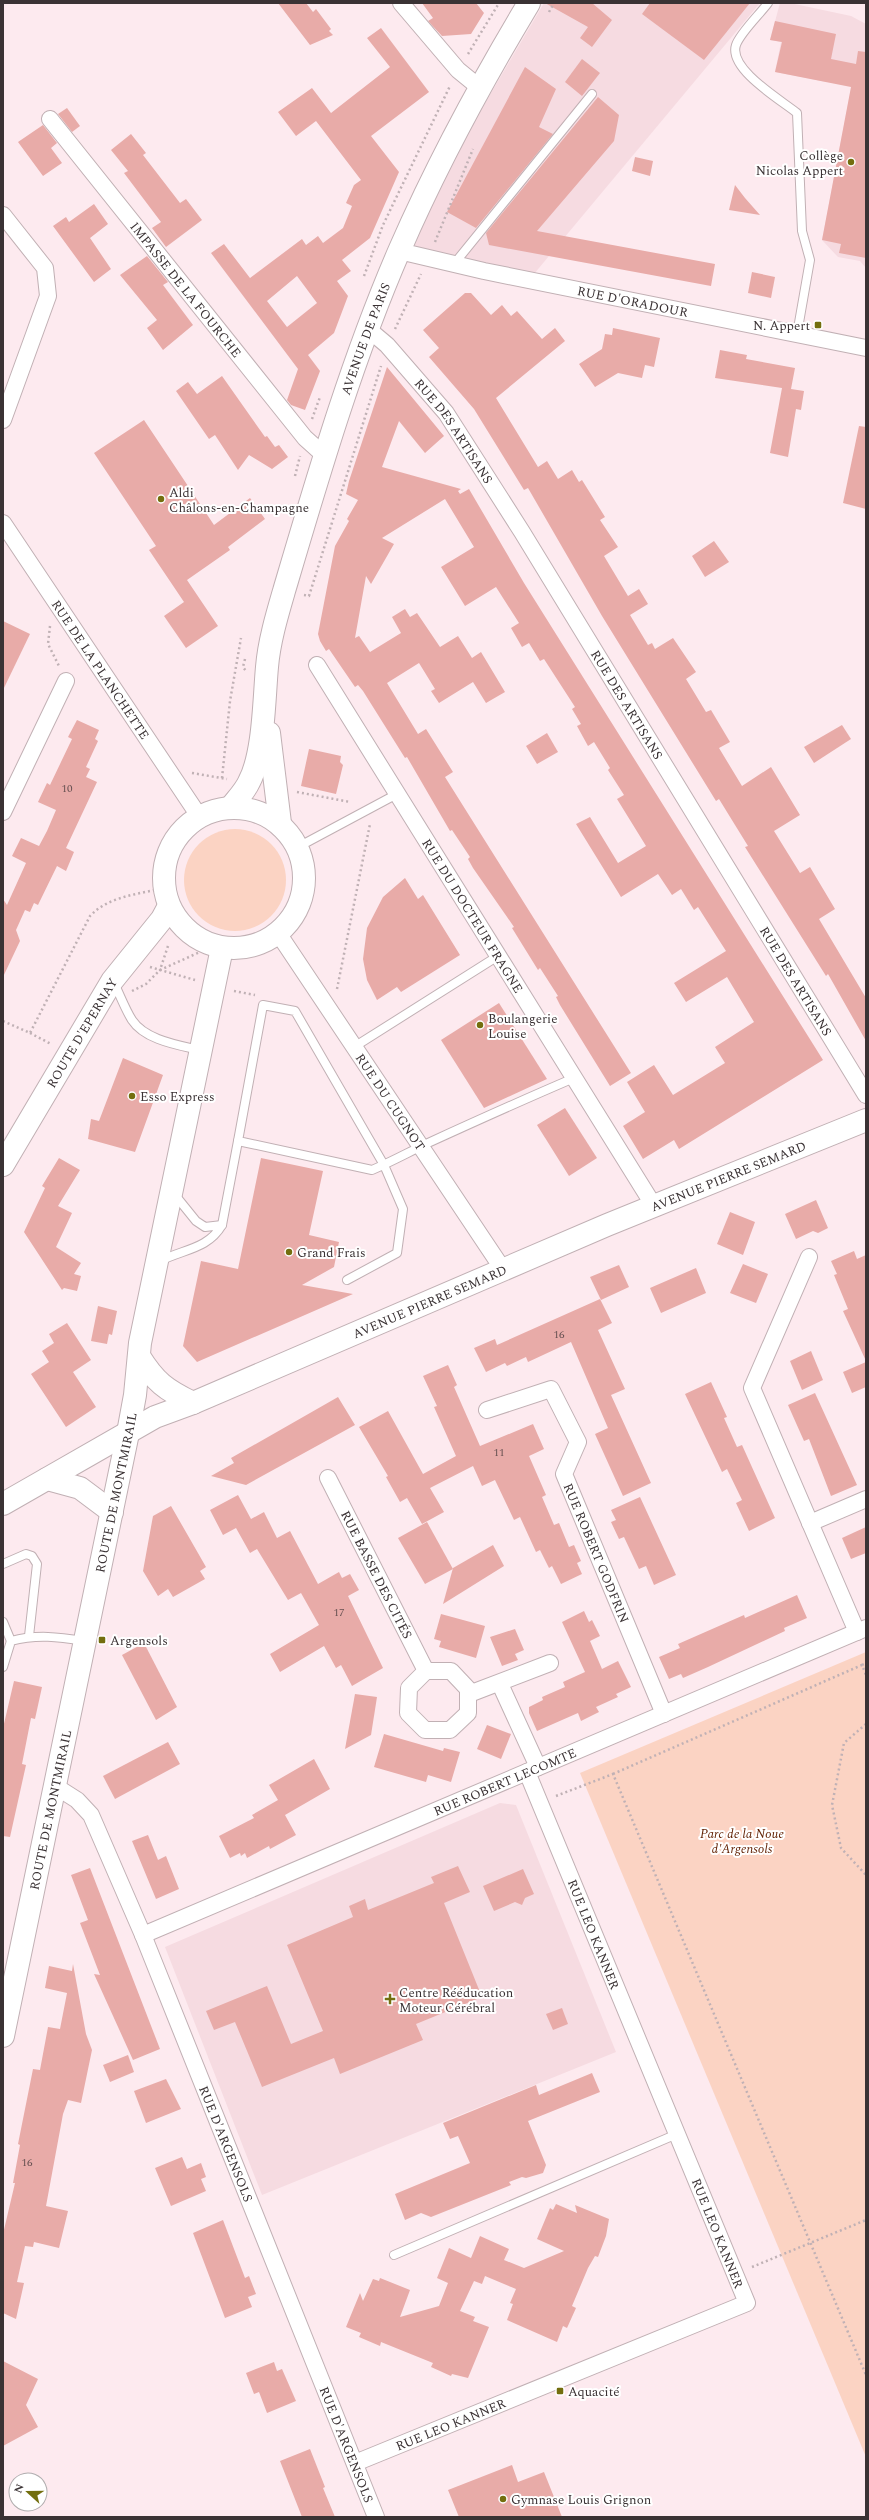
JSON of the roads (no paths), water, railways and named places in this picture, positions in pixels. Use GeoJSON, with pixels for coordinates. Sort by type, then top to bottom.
{"type":"FeatureCollection","features":[{"type":"Feature","properties":{"kind":"main road","name":"AVENUE DE PARIS"},"geometry":{"type":"LineString","coordinates":[[231,807],[249,783],[255,765],[265,698],[267,666],[284,592],[325,456],[368,329],[399,251],[437,169],[480,88],[529,3]]}},
{"type":"Feature","properties":{"kind":"main road","name":"AVENUE DE PARIS"},"geometry":{"type":"LineString","coordinates":[[265,698],[273,787],[280,824]]}},
{"type":"Feature","properties":{"kind":"main road"},"geometry":{"type":"LineString","coordinates":[[231,807],[248,808],[265,814],[280,824],[298,847],[304,870],[303,894],[294,916],[278,933],[261,943],[242,948],[218,947],[190,933],[169,903],[164,867],[170,846],[183,829],[199,816],[215,809],[231,807]]}},
{"type":"Feature","properties":{"kind":"main road","name":"ROUTE D'EPERNAY"},"geometry":{"type":"LineString","coordinates":[[3,1165],[112,981],[136,949],[152,933],[169,903]]}},
{"type":"Feature","properties":{"kind":"main road","name":"ROUTE DE MONTMIRAIL"},"geometry":{"type":"LineString","coordinates":[[3,2036],[128,1432],[135,1395],[139,1356],[156,1264],[201,1050],[218,947]]}},
{"type":"Feature","properties":{"kind":"main road","name":"AVENUE PIERRE SEMARD"},"geometry":{"type":"LineString","coordinates":[[3,1504],[155,1417],[193,1403],[654,1206],[866,1120]]}},
{"type":"Feature","properties":{"kind":"main road"},"geometry":{"type":"LineString","coordinates":[[139,1356],[158,1383],[170,1392],[193,1403]]}},
{"type":"Feature","properties":{"kind":"main road"},"geometry":{"type":"LineString","coordinates":[[47,1478],[80,1488],[112,1512]]}},
{"type":"Feature","properties":{"kind":"street"},"geometry":{"type":"LineString","coordinates":[[401,3],[458,70],[480,88]]}},
{"type":"Feature","properties":{"kind":"street","name":"IMPASSE DE LA FOURCHE"},"geometry":{"type":"LineString","coordinates":[[50,119],[305,438],[325,456]]}},
{"type":"Feature","properties":{"kind":"street"},"geometry":{"type":"LineString","coordinates":[[3,214],[46,268],[48,296],[3,420]]}},
{"type":"Feature","properties":{"kind":"street","name":"RUE D'ORADOUR"},"geometry":{"type":"LineString","coordinates":[[399,251],[454,264],[866,348]]}},
{"type":"Feature","properties":{"kind":"street","name":"RUE DES ARTISANS"},"geometry":{"type":"LineString","coordinates":[[368,329],[387,345],[446,413],[526,539],[866,1095]]}},
{"type":"Feature","properties":{"kind":"street","name":"RUE DE LA PLANCHETTE"},"geometry":{"type":"LineString","coordinates":[[3,523],[53,597],[81,642],[170,769],[199,816]]}},
{"type":"Feature","properties":{"kind":"street","name":"RUE DU DOCTEUR FRAGNE"},"geometry":{"type":"LineString","coordinates":[[316,665],[654,1206]]}},
{"type":"Feature","properties":{"kind":"street"},"geometry":{"type":"LineString","coordinates":[[3,812],[66,680]]}},
{"type":"Feature","properties":{"kind":"street","name":"RUE DU CUGNOT"},"geometry":{"type":"LineString","coordinates":[[278,933],[504,1271]]}},
{"type":"Feature","properties":{"kind":"street"},"geometry":{"type":"LineString","coordinates":[[809,1257],[752,1388],[810,1523],[861,1630]]}},
{"type":"Feature","properties":{"kind":"street","name":"RUE ROBERT GODFRIN"},"geometry":{"type":"LineString","coordinates":[[487,1410],[551,1389],[578,1442],[564,1474],[664,1714]]}},
{"type":"Feature","properties":{"kind":"street","name":"RUE BASSE DES CITÉS"},"geometry":{"type":"LineString","coordinates":[[328,1478],[426,1671]]}},
{"type":"Feature","properties":{"kind":"street"},"geometry":{"type":"LineString","coordinates":[[810,1523],[866,1499]]}},
{"type":"Feature","properties":{"kind":"street","name":"RUE ROBERT LECOMTE"},"geometry":{"type":"LineString","coordinates":[[143,1935],[861,1630]]}},
{"type":"Feature","properties":{"kind":"street"},"geometry":{"type":"LineString","coordinates":[[469,1694],[500,1684],[550,1663]]}},
{"type":"Feature","properties":{"kind":"street"},"geometry":{"type":"LineString","coordinates":[[426,1671],[450,1671],[468,1689],[468,1713],[450,1730],[425,1730],[408,1713],[408,1688],[426,1671]]}},
{"type":"Feature","properties":{"kind":"street"},"geometry":{"type":"LineString","coordinates":[[500,1684],[533,1770]]}},
{"type":"Feature","properties":{"kind":"street","name":"RUE LEO KANNER"},"geometry":{"type":"LineString","coordinates":[[355,2463],[747,2303],[540,1802],[533,1770]]}},
{"type":"Feature","properties":{"kind":"street","name":"RUE D'ARGENSOLS"},"geometry":{"type":"LineString","coordinates":[[55,1786],[77,1800],[91,1815],[143,1935],[376,2517]]}},
{"type":"Feature","properties":{"kind":"lane"},"geometry":{"type":"LineString","coordinates":[[768,3],[736,45],[735,57],[742,70],[797,113],[802,230],[810,260],[797,334]]}},
{"type":"Feature","properties":{"kind":"lane"},"geometry":{"type":"LineString","coordinates":[[454,264],[592,94]]}},
{"type":"Feature","properties":{"kind":"lane"},"geometry":{"type":"LineString","coordinates":[[298,847],[397,794]]}},
{"type":"Feature","properties":{"kind":"lane"},"geometry":{"type":"LineString","coordinates":[[354,1047],[498,956]]}},
{"type":"Feature","properties":{"kind":"lane"},"geometry":{"type":"LineString","coordinates":[[112,981],[132,1021],[144,1032],[170,1043],[201,1050]]}},
{"type":"Feature","properties":{"kind":"lane"},"geometry":{"type":"LineString","coordinates":[[156,1264],[175,1254],[206,1244],[216,1235],[222,1225],[263,1005],[295,1011],[384,1165],[403,1209],[398,1253],[347,1280]]}},
{"type":"Feature","properties":{"kind":"lane"},"geometry":{"type":"LineString","coordinates":[[238,1142],[372,1170],[421,1146],[574,1078]]}},
{"type":"Feature","properties":{"kind":"lane"},"geometry":{"type":"LineString","coordinates":[[172,1191],[196,1221],[205,1227],[222,1225]]}},
{"type":"Feature","properties":{"kind":"lane"},"geometry":{"type":"LineString","coordinates":[[3,1564],[26,1554],[32,1556],[37,1564],[29,1636]]}},
{"type":"Feature","properties":{"kind":"lane"},"geometry":{"type":"LineString","coordinates":[[3,1622],[11,1641],[3,1668]]}},
{"type":"Feature","properties":{"kind":"lane"},"geometry":{"type":"LineString","coordinates":[[11,1641],[29,1636],[55,1636],[85,1641]]}},
{"type":"Feature","properties":{"kind":"lane"},"geometry":{"type":"LineString","coordinates":[[394,2255],[677,2134]]}},
{"type":"Feature","properties":{"kind":"place","name":"Collège Nicolas Appert"},"geometry":{"type":"Point","coordinates":[851,162]}},
{"type":"Feature","properties":{"kind":"place","name":"N. Appert"},"geometry":{"type":"Point","coordinates":[818,325]}},
{"type":"Feature","properties":{"kind":"place","name":"Aldi Châlons-en-Champagne"},"geometry":{"type":"Point","coordinates":[161,499]}},
{"type":"Feature","properties":{"kind":"place","name":"Boulangerie Louise"},"geometry":{"type":"Point","coordinates":[480,1025]}},
{"type":"Feature","properties":{"kind":"place","name":"Esso Express"},"geometry":{"type":"Point","coordinates":[132,1096]}},
{"type":"Feature","properties":{"kind":"place","name":"Grand Frais"},"geometry":{"type":"Point","coordinates":[289,1252]}},
{"type":"Feature","properties":{"kind":"place","name":"Argensols"},"geometry":{"type":"Point","coordinates":[102,1640]}},
{"type":"Feature","properties":{"kind":"place","name":"Centre Rééducation Moteur Cérébral"},"geometry":{"type":"Point","coordinates":[390,1999]}},
{"type":"Feature","properties":{"kind":"place","name":"Aquacité"},"geometry":{"type":"Point","coordinates":[560,2391]}},
{"type":"Feature","properties":{"kind":"place","name":"Gymnase Louis Grignon"},"geometry":{"type":"Point","coordinates":[503,2499]}},
{"type":"Feature","properties":{"kind":"park label","name":"Parc de la Noue d'Argensols"},"geometry":{"type":"Point","coordinates":[742,1840]}}]}
